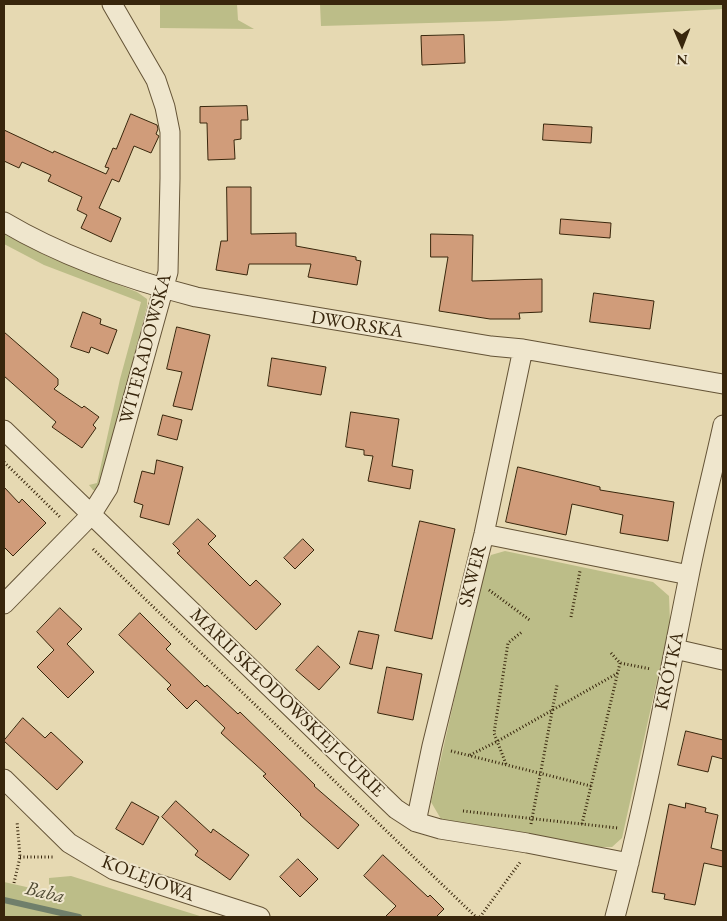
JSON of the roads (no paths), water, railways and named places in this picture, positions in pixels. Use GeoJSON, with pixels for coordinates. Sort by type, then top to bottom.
{"type":"FeatureCollection","features":[{"type":"Feature","properties":{"kind":"street","name":"WITERADOWSKA"},"geometry":{"type":"LineString","coordinates":[[4,604],[92,514],[108,488],[168,272],[170,132],[167,115],[156,80],[112,4]]}},
{"type":"Feature","properties":{"kind":"street","name":"DWORSKA"},"geometry":{"type":"LineString","coordinates":[[4,222],[24,234],[82,260],[163,288],[196,297],[491,346],[522,349],[723,384]]}},
{"type":"Feature","properties":{"kind":"street"},"geometry":{"type":"LineString","coordinates":[[484,534],[522,349]]}},
{"type":"Feature","properties":{"kind":"street","name":"KRÓTKA"},"geometry":{"type":"LineString","coordinates":[[614,917],[629,863],[675,649],[689,574],[723,424]]}},
{"type":"Feature","properties":{"kind":"street","name":"MARII SKŁODOWSKIEJ-CURIE"},"geometry":{"type":"LineString","coordinates":[[4,430],[396,809],[416,822],[440,830],[527,843],[629,863]]}},
{"type":"Feature","properties":{"kind":"street","name":"SKWER"},"geometry":{"type":"LineString","coordinates":[[416,822],[432,746],[484,534],[689,574]]}},
{"type":"Feature","properties":{"kind":"street"},"geometry":{"type":"LineString","coordinates":[[675,649],[723,660]]}},
{"type":"Feature","properties":{"kind":"street","name":"KOLEJOWA"},"geometry":{"type":"LineString","coordinates":[[10,784],[69,843],[114,870],[260,917]]}},
{"type":"Feature","properties":{"kind":"waterway","name":"Baba"},"geometry":{"type":"LineString","coordinates":[[4,900],[79,917]]}}]}
